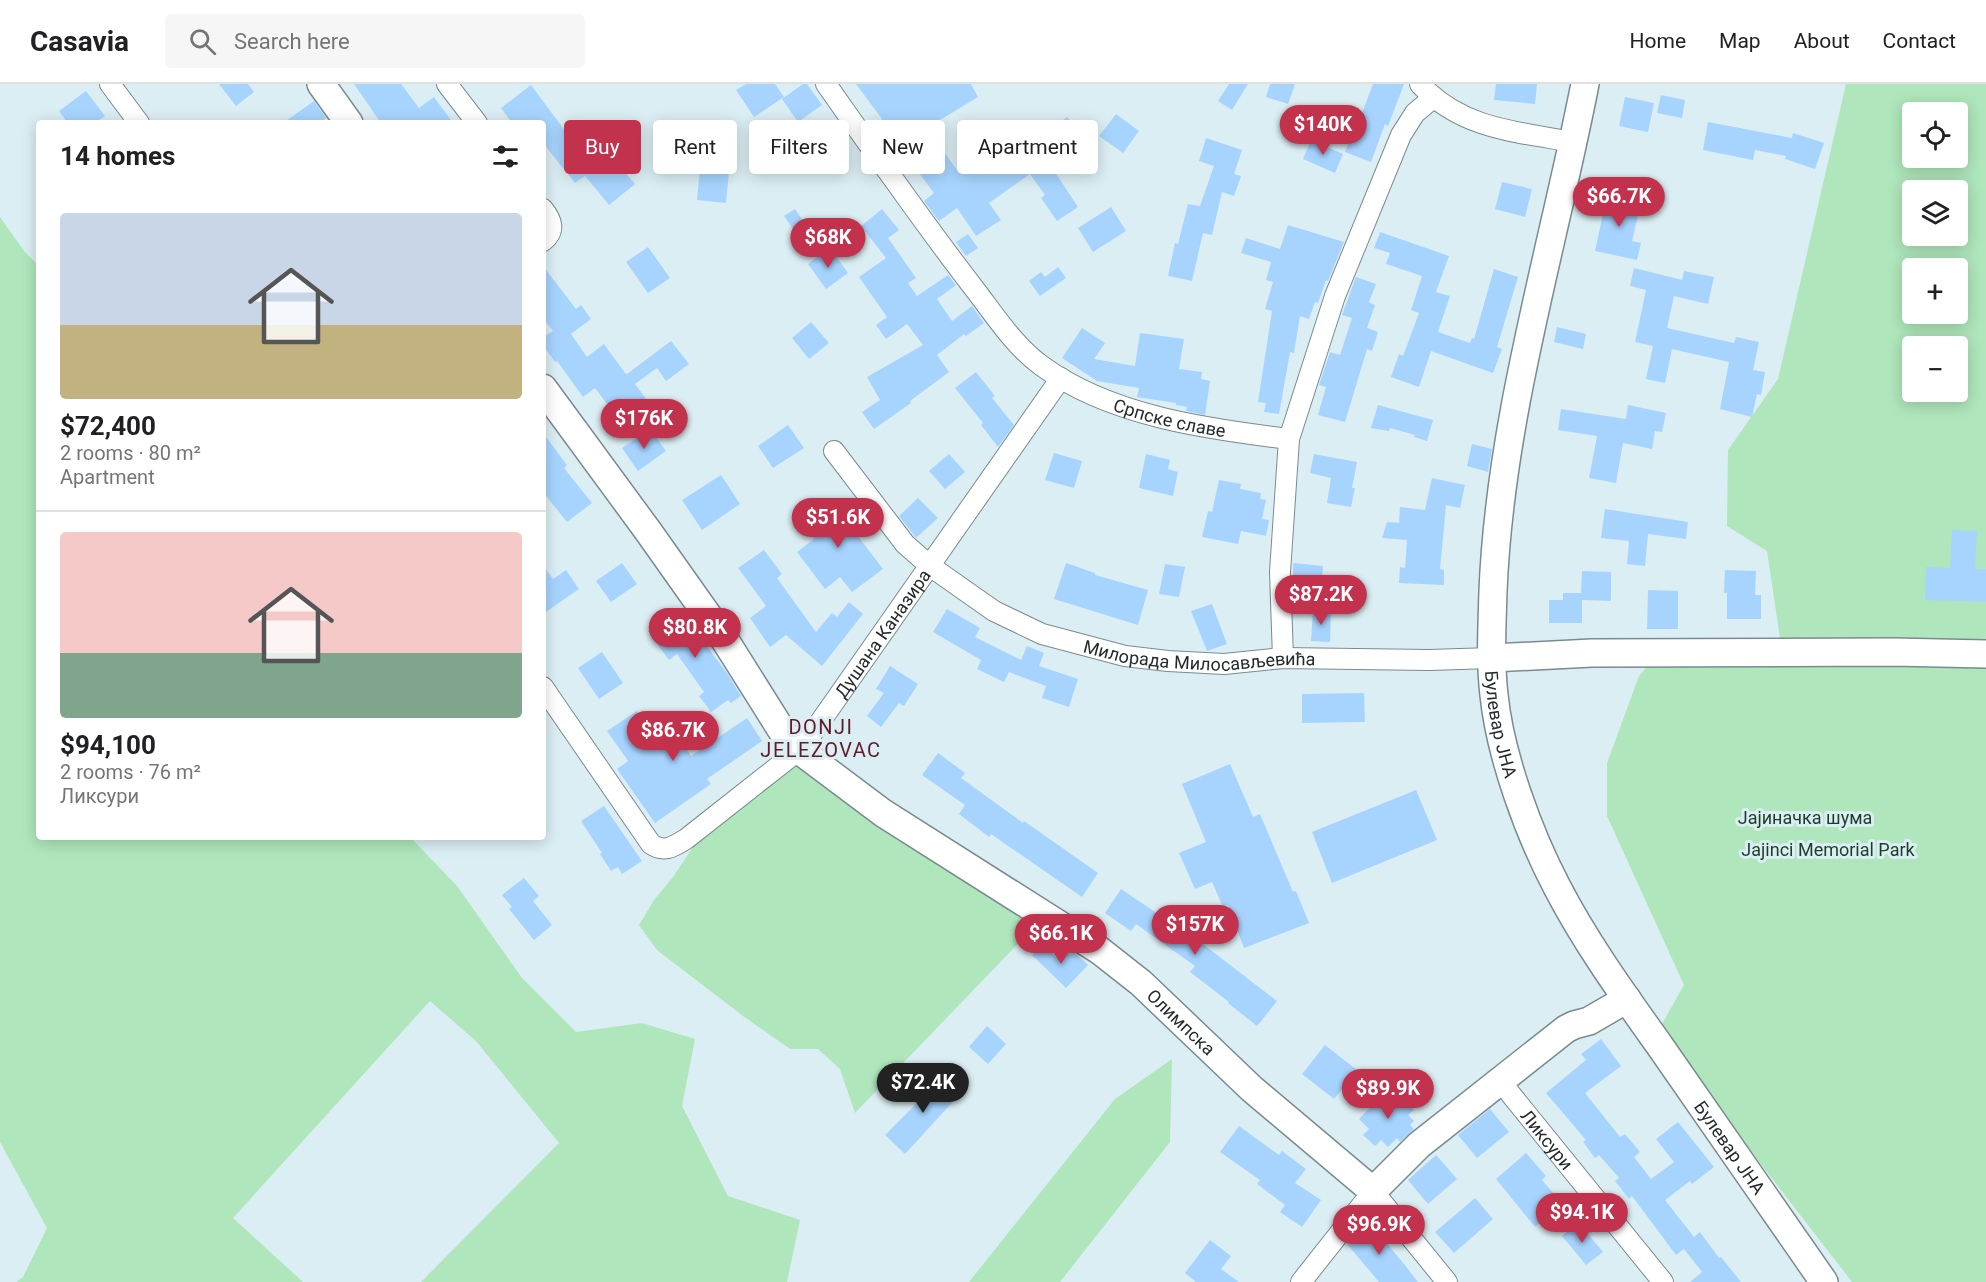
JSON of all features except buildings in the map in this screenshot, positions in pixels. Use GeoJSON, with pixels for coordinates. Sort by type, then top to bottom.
{"type":"FeatureCollection","features":[{"type":"Feature","properties":{"kind":"street"},"geometry":{"type":"LineString","coordinates":[[110,84],[137,120]]}},
{"type":"Feature","properties":{"kind":"street"},"geometry":{"type":"LineString","coordinates":[[321,84],[347,120]]}},
{"type":"Feature","properties":{"kind":"street"},"geometry":{"type":"LineString","coordinates":[[447,84],[475,120]]}},
{"type":"Feature","properties":{"kind":"street","name":"Српске славе"},"geometry":{"type":"LineString","coordinates":[[826,84],[951,259],[996,318],[1034,360],[1061,378],[1107,400],[1151,414],[1202,426],[1289,439]]}},
{"type":"Feature","properties":{"kind":"street","name":"Булевар ЈНА"},"geometry":{"type":"LineString","coordinates":[[1585,84],[1505,464],[1494,561],[1492,658],[1497,715],[1512,775],[1528,824],[1567,907],[1621,991],[1824,1282]]}},
{"type":"Feature","properties":{"kind":"street"},"geometry":{"type":"LineString","coordinates":[[1283,658],[1280,572],[1289,439],[1335,296],[1401,135],[1426,91],[1456,114],[1485,125],[1574,142]]}},
{"type":"Feature","properties":{"kind":"street"},"geometry":{"type":"LineString","coordinates":[[546,213],[551,220],[552,227],[546,238]]}},
{"type":"Feature","properties":{"kind":"street","name":"Душана Каназира"},"geometry":{"type":"LineString","coordinates":[[546,691],[651,844],[666,850],[686,839],[799,750],[1061,378]]}},
{"type":"Feature","properties":{"kind":"street","name":"Олимпска"},"geometry":{"type":"LineString","coordinates":[[546,392],[723,637],[784,734],[799,750],[883,813],[1099,950],[1122,967],[1252,1089],[1373,1191]]}},
{"type":"Feature","properties":{"kind":"street","name":"Милорада Милосављевића"},"geometry":{"type":"LineString","coordinates":[[834,451],[905,544],[930,566],[994,611],[1042,634],[1125,656],[1224,664],[1283,658],[1430,660],[1492,658]]}},
{"type":"Feature","properties":{"kind":"street"},"geometry":{"type":"LineString","coordinates":[[1492,658],[1592,653],[1986,654]]}},
{"type":"Feature","properties":{"kind":"street"},"geometry":{"type":"LineString","coordinates":[[1301,1282],[1373,1191],[1419,1145],[1574,1024],[1589,1021],[1621,991]]}},
{"type":"Feature","properties":{"kind":"street","name":"Ликсури"},"geometry":{"type":"LineString","coordinates":[[1500,1081],[1663,1282]]}},
{"type":"Feature","properties":{"kind":"street"},"geometry":{"type":"LineString","coordinates":[[1373,1191],[1447,1282]]}},
{"type":"Feature","properties":{"kind":"green space","name":"Јајиначка шума"},"geometry":{"type":"Polygon","coordinates":[[[1846,84],[1986,84],[1986,1282],[1852,1282],[1658,1031],[1684,985],[1607,816],[1607,763],[1639,676],[1667,643],[1780,638],[1767,551],[1727,526],[1728,450],[1778,379],[1846,84]]]}},
{"type":"Feature","properties":{"kind":"green space"},"geometry":{"type":"Polygon","coordinates":[[[0,217],[24,251],[36,263],[36,840],[413,840],[457,886],[522,978],[576,1032],[642,1023],[695,1039],[682,1106],[728,1196],[800,1220],[787,1282],[421,1282],[559,1143],[476,1041],[430,1001],[233,1218],[303,1282],[16,1282],[23,1277],[47,1228],[0,1142],[0,217]]]}},
{"type":"Feature","properties":{"kind":"green space"},"geometry":{"type":"Polygon","coordinates":[[[798,762],[1037,924],[855,1113],[840,1069],[818,1049],[790,1049],[657,950],[639,925],[654,900],[695,844],[798,762]]]}},
{"type":"Feature","properties":{"kind":"green space"},"geometry":{"type":"Polygon","coordinates":[[[1172,1059],[1170,1142],[1060,1282],[969,1282],[1115,1099],[1172,1059]]]}},
{"type":"Feature","properties":{"kind":"district","name":"DONJI JELEZOVAC"},"geometry":{"type":"Point","coordinates":[821,738]}},
{"type":"Feature","properties":{"kind":"park label","name":"Jajinci Memorial Park"},"geometry":{"type":"Point","coordinates":[1828,849]}}]}
